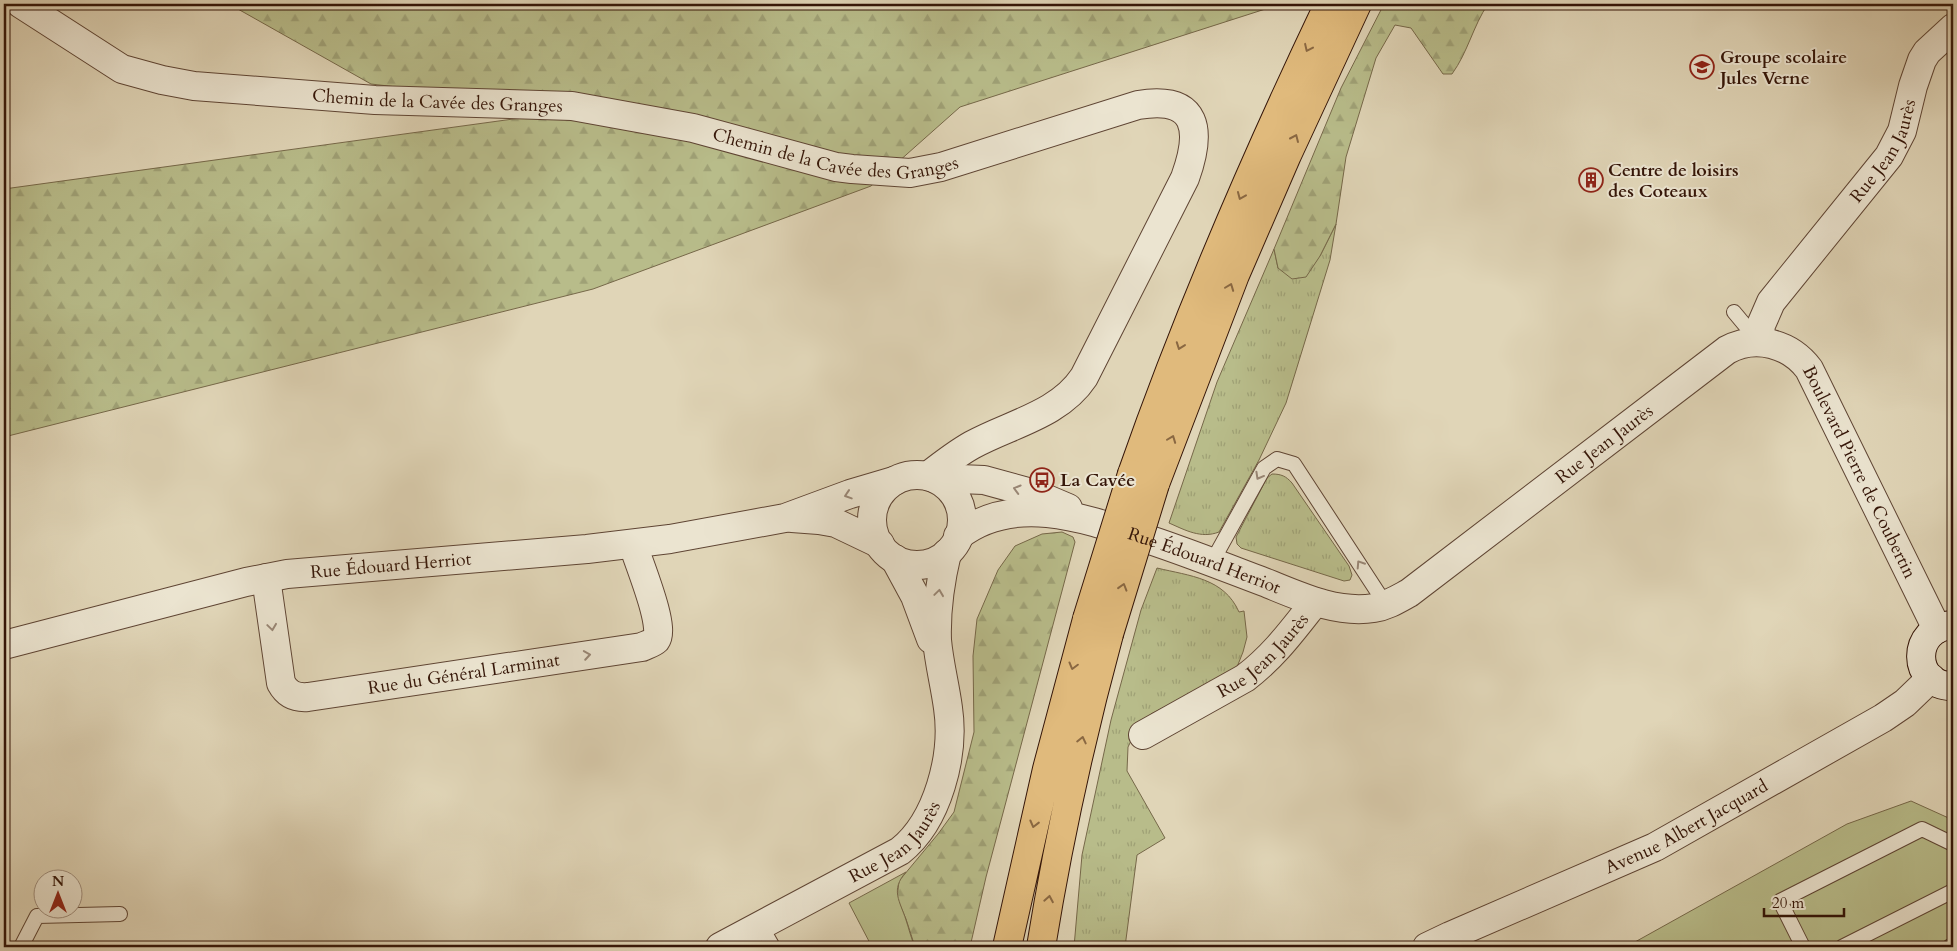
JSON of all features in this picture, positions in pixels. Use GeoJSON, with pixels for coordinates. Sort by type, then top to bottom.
{"type":"FeatureCollection","features":[{"type":"Feature","properties":{"kind":"main road"},"geometry":{"type":"LineString","coordinates":[[1041,947],[1072,784],[1096,682],[1109,634],[1144,479],[1188,325],[1272,127],[1329,4]]}},
{"type":"Feature","properties":{"kind":"main road"},"geometry":{"type":"LineString","coordinates":[[1007,947],[1049,760],[1087,619],[1144,479],[1291,147],[1357,4]]}},
{"type":"Feature","properties":{"kind":"street","name":"Chemin de la Cavée des Granges"},"geometry":{"type":"LineString","coordinates":[[21,4],[122,69],[162,80],[194,86],[375,100],[572,106],[693,128],[836,167],[868,171],[910,173],[941,167],[1138,105],[1161,102],[1179,107],[1188,116],[1195,132],[1195,142],[1189,166],[1163,222],[1077,388],[1056,406],[972,445],[950,459],[931,477]]}},
{"type":"Feature","properties":{"kind":"street","name":"Rue Jean Jaurès"},"geometry":{"type":"LineString","coordinates":[[1143,735],[1245,678],[1257,669],[1272,656],[1315,602],[1347,608],[1374,608],[1386,605],[1409,593],[1727,350],[1743,343],[1758,342],[1761,325],[1772,302],[1889,156],[1902,131],[1917,71],[1926,52],[1953,28]]}},
{"type":"Feature","properties":{"kind":"street","name":"Boulevard Pierre de Coubertin"},"geometry":{"type":"LineString","coordinates":[[1758,342],[1776,345],[1788,351],[1809,369],[1945,627],[1929,635],[1922,649],[1922,665],[1942,682]]}},
{"type":"Feature","properties":{"kind":"street"},"geometry":{"type":"LineString","coordinates":[[911,475],[931,477],[951,491],[959,504],[962,520],[953,544],[933,561],[911,564],[887,551],[872,523],[874,507],[882,492],[894,481],[911,475]]}},
{"type":"Feature","properties":{"kind":"street","name":"Rue Édouard Herriot"},"geometry":{"type":"LineString","coordinates":[[931,477],[974,479],[1010,486],[1047,499],[1094,521],[1212,562],[1315,602]]}},
{"type":"Feature","properties":{"kind":"street","name":"Rue Édouard Herriot"},"geometry":{"type":"LineString","coordinates":[[4,645],[266,578],[322,570],[633,544],[786,518],[850,494],[894,481]]}},
{"type":"Feature","properties":{"kind":"street","name":"Rue Édouard Herriot"},"geometry":{"type":"LineString","coordinates":[[953,544],[979,522],[996,516],[1019,513],[1053,514],[1094,521]]}},
{"type":"Feature","properties":{"kind":"street","name":"Rue Édouard Herriot"},"geometry":{"type":"LineString","coordinates":[[786,518],[836,523],[887,551]]}},
{"type":"Feature","properties":{"kind":"street","name":"Rue du Général Larminat"},"geometry":{"type":"LineString","coordinates":[[266,578],[281,683],[286,691],[293,695],[308,697],[642,647],[649,644],[656,640],[659,633],[658,618],[633,544]]}},
{"type":"Feature","properties":{"kind":"street","name":"Rue Jean Jaurès"},"geometry":{"type":"LineString","coordinates":[[720,947],[767,936],[884,861],[910,843],[919,833],[932,807],[944,773],[950,740],[948,708],[939,659],[937,610],[941,575],[953,544]]}},
{"type":"Feature","properties":{"kind":"street","name":"Rue Jean Jaurès"},"geometry":{"type":"LineString","coordinates":[[887,551],[915,596],[939,659]]}},
{"type":"Feature","properties":{"kind":"street","name":"Avenue Albert Jacquard"},"geometry":{"type":"LineString","coordinates":[[1427,947],[1655,847],[1883,718],[1942,682]]}},
{"type":"Feature","properties":{"kind":"lane"},"geometry":{"type":"LineString","coordinates":[[1734,312],[1758,342]]}},
{"type":"Feature","properties":{"kind":"lane"},"geometry":{"type":"LineString","coordinates":[[1212,562],[1264,468],[1277,459],[1294,464],[1386,605]]}},
{"type":"Feature","properties":{"kind":"lane"},"geometry":{"type":"LineString","coordinates":[[1802,947],[1780,901],[1922,829],[1953,844]]}},
{"type":"Feature","properties":{"kind":"lane"},"geometry":{"type":"LineString","coordinates":[[1842,947],[1953,891]]}},
{"type":"Feature","properties":{"kind":"lane"},"geometry":{"type":"LineString","coordinates":[[21,947],[37,916],[120,914]]}},
{"type":"Feature","properties":{"kind":"lane"},"geometry":{"type":"LineString","coordinates":[[1949,947],[1953,945]]}},
{"type":"Feature","properties":{"kind":"green space"},"geometry":{"type":"Polygon","coordinates":[[[229,4],[1281,4],[960,107],[871,186],[593,289],[4,437],[4,189],[586,109],[371,84],[229,4]]]}},
{"type":"Feature","properties":{"kind":"green space"},"geometry":{"type":"Polygon","coordinates":[[[1384,4],[1488,4],[1478,21],[1458,66],[1452,74],[1443,74],[1411,28],[1395,25],[1376,58],[1346,157],[1336,224],[1320,256],[1306,277],[1292,279],[1278,268],[1274,249],[1341,88],[1384,4]]]}},
{"type":"Feature","properties":{"kind":"green space"},"geometry":{"type":"Polygon","coordinates":[[[1336,224],[1330,260],[1286,403],[1259,460],[1219,532],[1206,535],[1199,534],[1169,523],[1217,382],[1274,249],[1278,268],[1320,256],[1336,224]]]}},
{"type":"Feature","properties":{"kind":"green space"},"geometry":{"type":"Polygon","coordinates":[[[1272,474],[1283,476],[1292,483],[1349,566],[1352,575],[1350,580],[1344,581],[1241,548],[1237,544],[1236,537],[1267,478],[1272,474]]]}},
{"type":"Feature","properties":{"kind":"green space"},"geometry":{"type":"Polygon","coordinates":[[[1062,532],[1073,537],[1075,542],[986,877],[970,947],[915,947],[897,898],[899,881],[954,812],[974,732],[973,656],[977,619],[998,570],[1015,546],[1042,534],[1062,532]]]}},
{"type":"Feature","properties":{"kind":"green space"},"geometry":{"type":"Polygon","coordinates":[[[1157,568],[1193,576],[1215,585],[1233,601],[1239,612],[1244,611],[1247,637],[1237,667],[1222,678],[1151,714],[1138,727],[1128,747],[1127,771],[1165,838],[1137,855],[1125,947],[1074,947],[1082,855],[1111,720],[1141,610],[1157,568]]]}},
{"type":"Feature","properties":{"kind":"green space"},"geometry":{"type":"Polygon","coordinates":[[[1911,801],[1953,820],[1953,945],[1949,947],[1626,947],[1847,824],[1911,801]]]}},
{"type":"Feature","properties":{"kind":"green space"},"geometry":{"type":"Polygon","coordinates":[[[906,872],[898,884],[897,890],[915,947],[872,947],[849,903],[906,872]]]}},
{"type":"Feature","properties":{"kind":"place","name":"Groupe scolaire Jules Verne"},"geometry":{"type":"Point","coordinates":[1702,67]}},
{"type":"Feature","properties":{"kind":"place","name":"Centre de loisirs des Coteaux"},"geometry":{"type":"Point","coordinates":[1591,180]}},
{"type":"Feature","properties":{"kind":"place","name":"La Cavée"},"geometry":{"type":"Point","coordinates":[1042,480]}}]}
